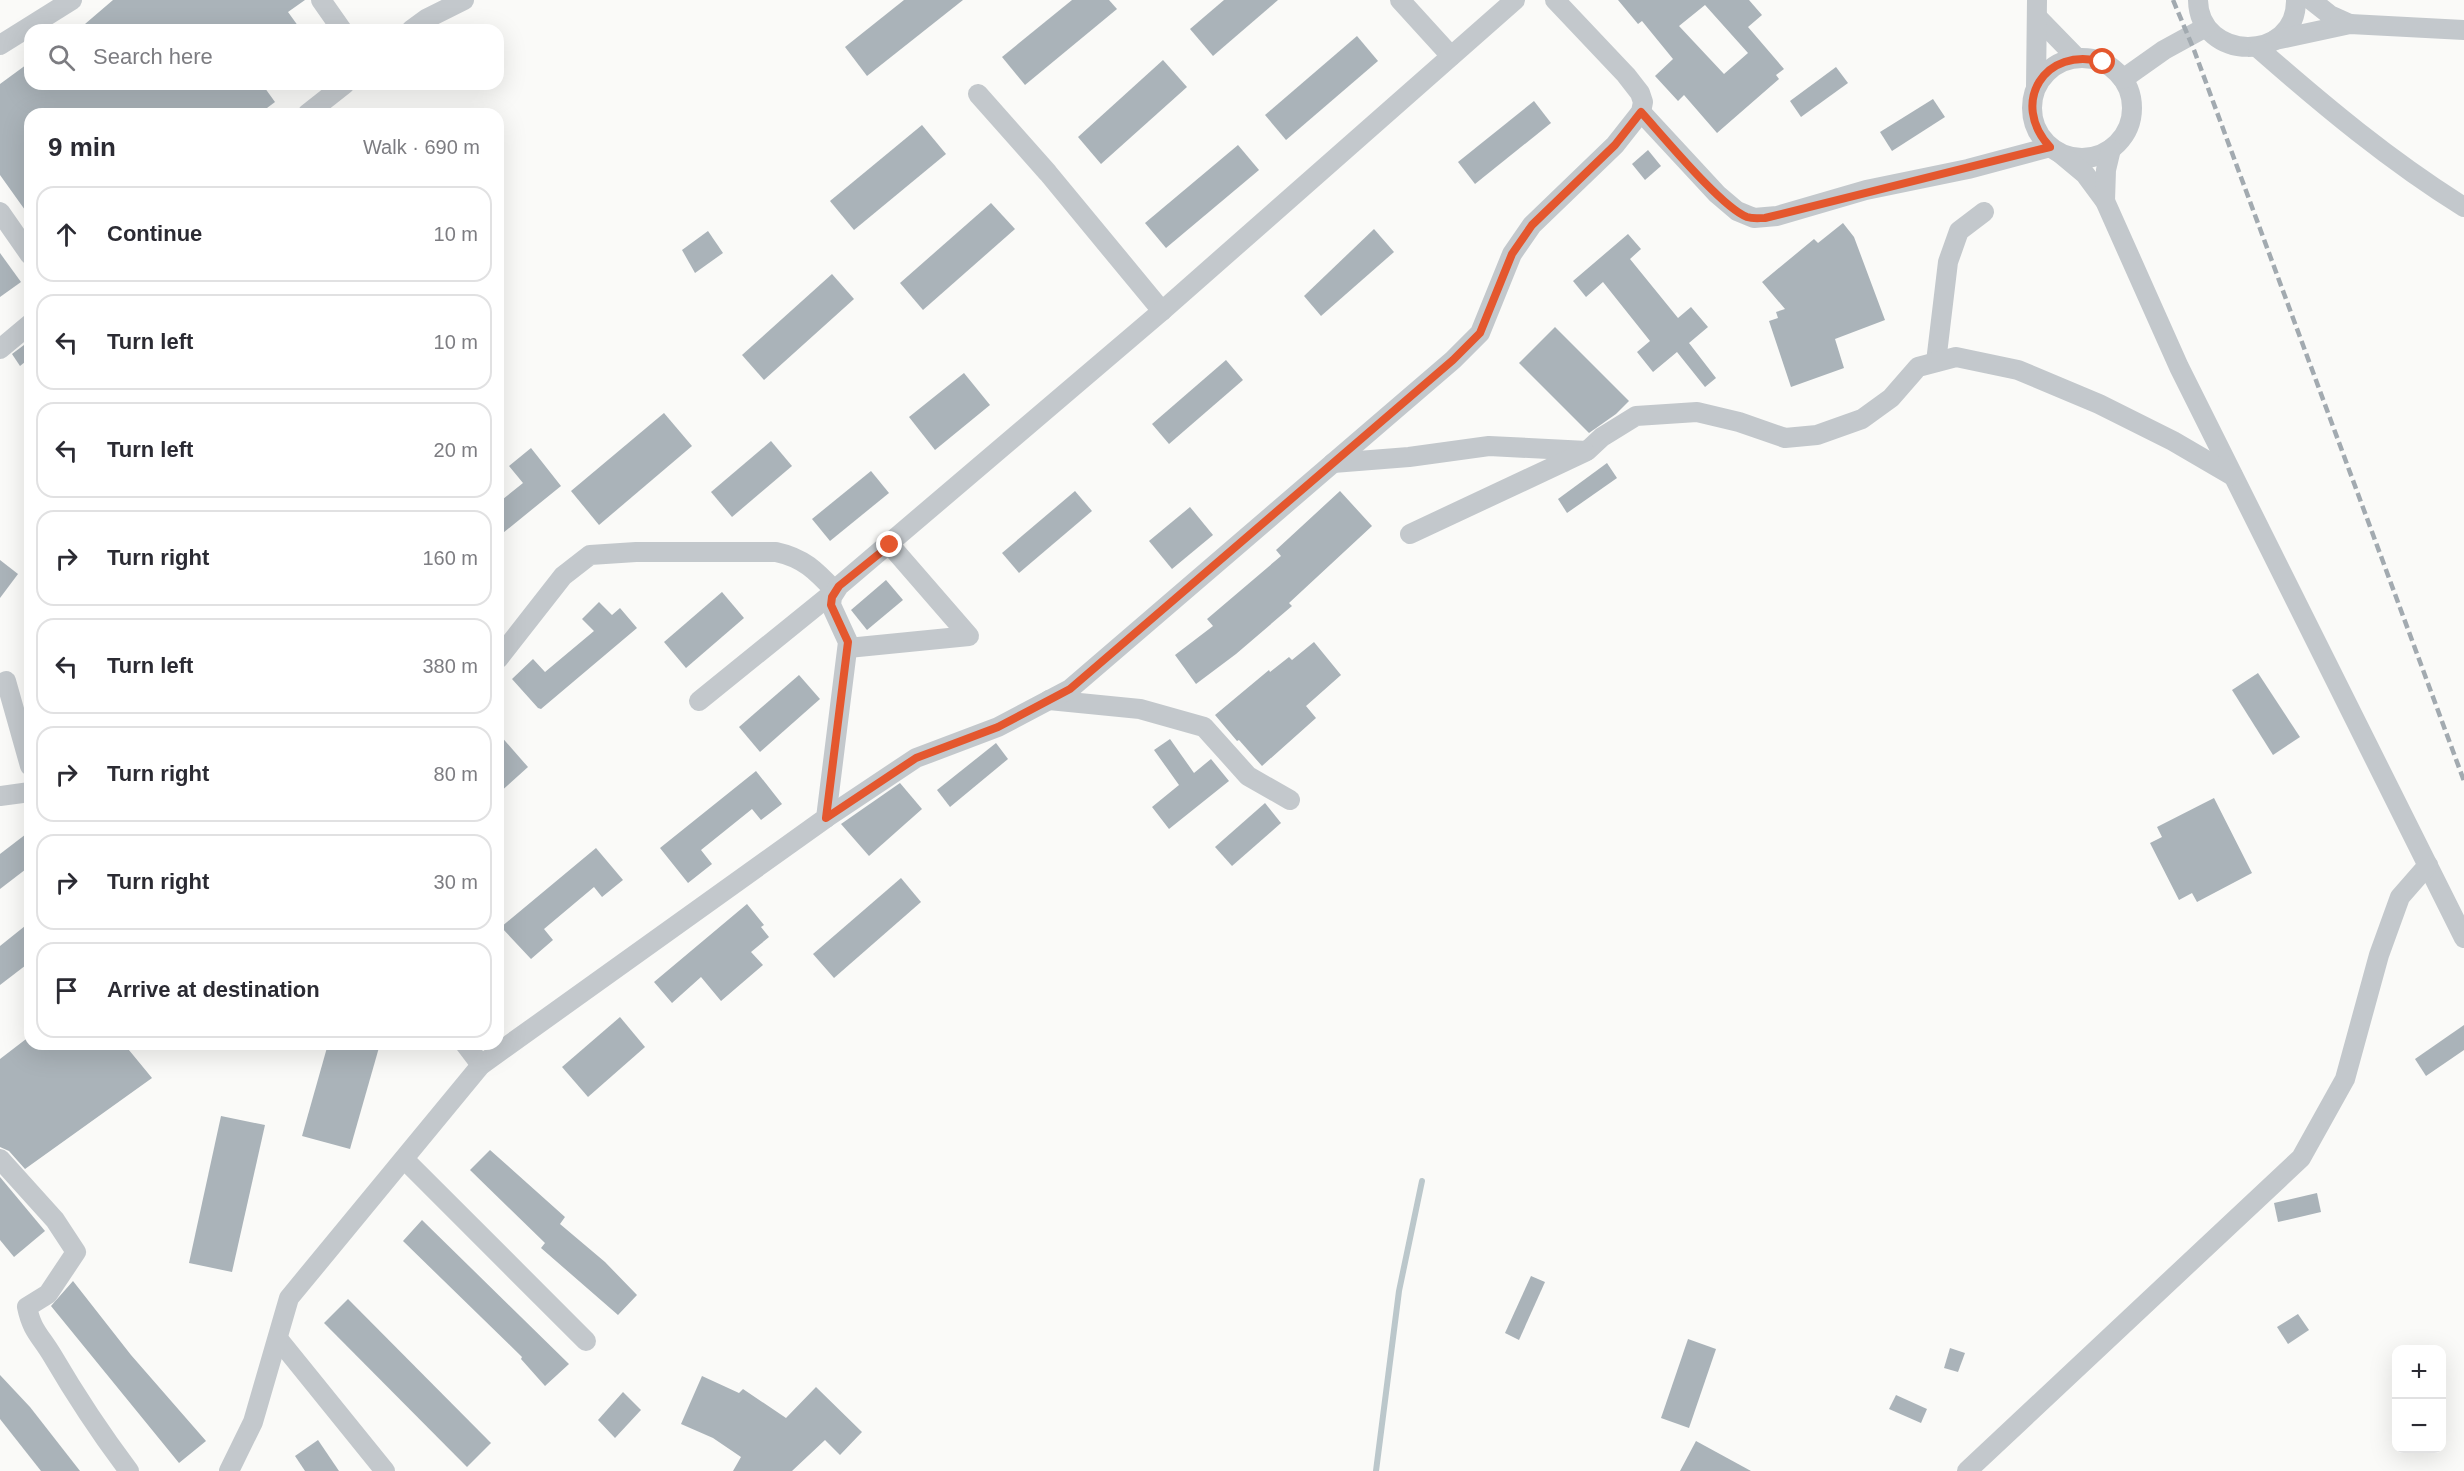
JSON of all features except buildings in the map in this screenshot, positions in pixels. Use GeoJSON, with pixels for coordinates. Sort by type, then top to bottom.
{"type":"FeatureCollection","features":[{"type":"Feature","properties":{"kind":"street"},"geometry":{"type":"LineString","coordinates":[[34,24],[72,0]]}},
{"type":"Feature","properties":{"kind":"street"},"geometry":{"type":"LineString","coordinates":[[321,0],[338,24]]}},
{"type":"Feature","properties":{"kind":"street"},"geometry":{"type":"LineString","coordinates":[[419,24],[464,0]]}},
{"type":"Feature","properties":{"kind":"street"},"geometry":{"type":"LineString","coordinates":[[1400,0],[1451,56]]}},
{"type":"Feature","properties":{"kind":"street"},"geometry":{"type":"LineString","coordinates":[[699,701],[890,545],[1162,311],[1515,0]]}},
{"type":"Feature","properties":{"kind":"street"},"geometry":{"type":"LineString","coordinates":[[504,1049],[826,818],[916,758],[998,727],[1070,689],[1453,360],[1480,333],[1512,254],[1532,225],[1615,145],[1641,112],[1643,102],[1640,93],[1626,75],[1555,0]]}},
{"type":"Feature","properties":{"kind":"street"},"geometry":{"type":"LineString","coordinates":[[2198,0],[2206,27],[2220,41],[2238,48],[2266,44],[2350,24],[2464,30]]}},
{"type":"Feature","properties":{"kind":"street"},"geometry":{"type":"LineString","coordinates":[[2266,44],[2289,26],[2296,8],[2296,0]]}},
{"type":"Feature","properties":{"kind":"street"},"geometry":{"type":"LineString","coordinates":[[2311,0],[2330,15],[2350,24]]}},
{"type":"Feature","properties":{"kind":"street"},"geometry":{"type":"LineString","coordinates":[[2038,9],[2077,58]]}},
{"type":"Feature","properties":{"kind":"street"},"geometry":{"type":"LineString","coordinates":[[2038,9],[2036,87],[2032,113],[2035,126],[2055,150],[2085,174],[2105,201],[2179,367],[2464,938]]}},
{"type":"Feature","properties":{"kind":"street"},"geometry":{"type":"LineString","coordinates":[[2122,79],[2164,50],[2206,27]]}},
{"type":"Feature","properties":{"kind":"street"},"geometry":{"type":"LineString","coordinates":[[0,45],[24,30]]}},
{"type":"Feature","properties":{"kind":"street"},"geometry":{"type":"LineString","coordinates":[[2266,44],[2321,103],[2409,172],[2464,207]]}},
{"type":"Feature","properties":{"kind":"street"},"geometry":{"type":"LineString","coordinates":[[1641,112],[1717,194],[1737,211],[1754,218],[1777,216],[1866,190],[2055,150],[2086,158],[2110,149],[2127,129],[2132,103],[2122,79],[2103,62],[2077,58],[2053,67],[2036,87]]}},
{"type":"Feature","properties":{"kind":"street"},"geometry":{"type":"LineString","coordinates":[[315,108],[337,90]]}},
{"type":"Feature","properties":{"kind":"street"},"geometry":{"type":"LineString","coordinates":[[978,94],[1048,173],[1162,311]]}},
{"type":"Feature","properties":{"kind":"street"},"geometry":{"type":"LineString","coordinates":[[2105,201],[2106,170],[2110,149]]}},
{"type":"Feature","properties":{"kind":"street"},"geometry":{"type":"LineString","coordinates":[[0,212],[24,246]]}},
{"type":"Feature","properties":{"kind":"street"},"geometry":{"type":"LineString","coordinates":[[1936,362],[1948,262],[1959,231],[1984,212]]}},
{"type":"Feature","properties":{"kind":"street"},"geometry":{"type":"LineString","coordinates":[[0,349],[24,329]]}},
{"type":"Feature","properties":{"kind":"street"},"geometry":{"type":"LineString","coordinates":[[1410,534],[1587,451],[1602,437],[1636,416],[1697,412],[1739,422],[1785,438],[1817,435],[1862,419],[1890,398],[1918,367],[1956,357],[2018,370],[2099,404],[2173,441],[2233,476]]}},
{"type":"Feature","properties":{"kind":"street"},"geometry":{"type":"LineString","coordinates":[[1334,463],[1409,457],[1489,446],[1587,451]]}},
{"type":"Feature","properties":{"kind":"street"},"geometry":{"type":"LineString","coordinates":[[848,648],[969,636],[890,545]]}},
{"type":"Feature","properties":{"kind":"street"},"geometry":{"type":"LineString","coordinates":[[504,651],[563,576],[590,555],[636,552],[776,552],[794,556],[809,564],[835,591]]}},
{"type":"Feature","properties":{"kind":"street"},"geometry":{"type":"LineString","coordinates":[[826,818],[848,648],[843,628],[831,605],[835,591]]}},
{"type":"Feature","properties":{"kind":"street"},"geometry":{"type":"LineString","coordinates":[[6,681],[24,745]]}},
{"type":"Feature","properties":{"kind":"street"},"geometry":{"type":"LineString","coordinates":[[1049,700],[1140,709],[1204,726],[1248,776],[1290,800]]}},
{"type":"Feature","properties":{"kind":"street"},"geometry":{"type":"LineString","coordinates":[[0,796],[24,793]]}},
{"type":"Feature","properties":{"kind":"street"},"geometry":{"type":"LineString","coordinates":[[1967,1471],[2301,1158],[2345,1079],[2379,955],[2400,897],[2428,865]]}},
{"type":"Feature","properties":{"kind":"street"},"geometry":{"type":"LineString","coordinates":[[470,1050],[481,1065]]}},
{"type":"Feature","properties":{"kind":"street"},"geometry":{"type":"LineString","coordinates":[[229,1471],[253,1422],[279,1340],[282,1314],[289,1298],[481,1065],[502,1050]]}},
{"type":"Feature","properties":{"kind":"street"},"geometry":{"type":"LineString","coordinates":[[404,1158],[586,1341]]}},
{"type":"Feature","properties":{"kind":"street"},"geometry":{"type":"LineString","coordinates":[[0,1159],[55,1220],[76,1252],[48,1294],[27,1307],[31,1326],[45,1343],[90,1420],[129,1471]]}},
{"type":"Feature","properties":{"kind":"street"},"geometry":{"type":"LineString","coordinates":[[279,1340],[385,1471]]}},
{"type":"Feature","properties":{"kind":"waterway"},"geometry":{"type":"LineString","coordinates":[[1376,1471],[1399,1291],[1422,1181]]}},
{"type":"Feature","properties":{"kind":"railway"},"geometry":{"type":"LineString","coordinates":[[2173,0],[2194,50],[2464,781]]}},
{"type":"Feature","properties":{"kind":"route"},"geometry":{"type":"LineString","coordinates":[[890,545],[839,586],[832,597],[831,605],[848,642],[846,674],[826,818],[916,758],[998,727],[1070,689],[1453,360],[1480,333],[1512,254],[1532,225],[1615,145],[1641,112],[1717,194],[1745,216],[1765,218],[1866,190],[1968,169],[2050,147],[2035,126],[2032,99],[2036,87],[2043,76],[2064,61],[2090,58],[2103,62]]}}]}
